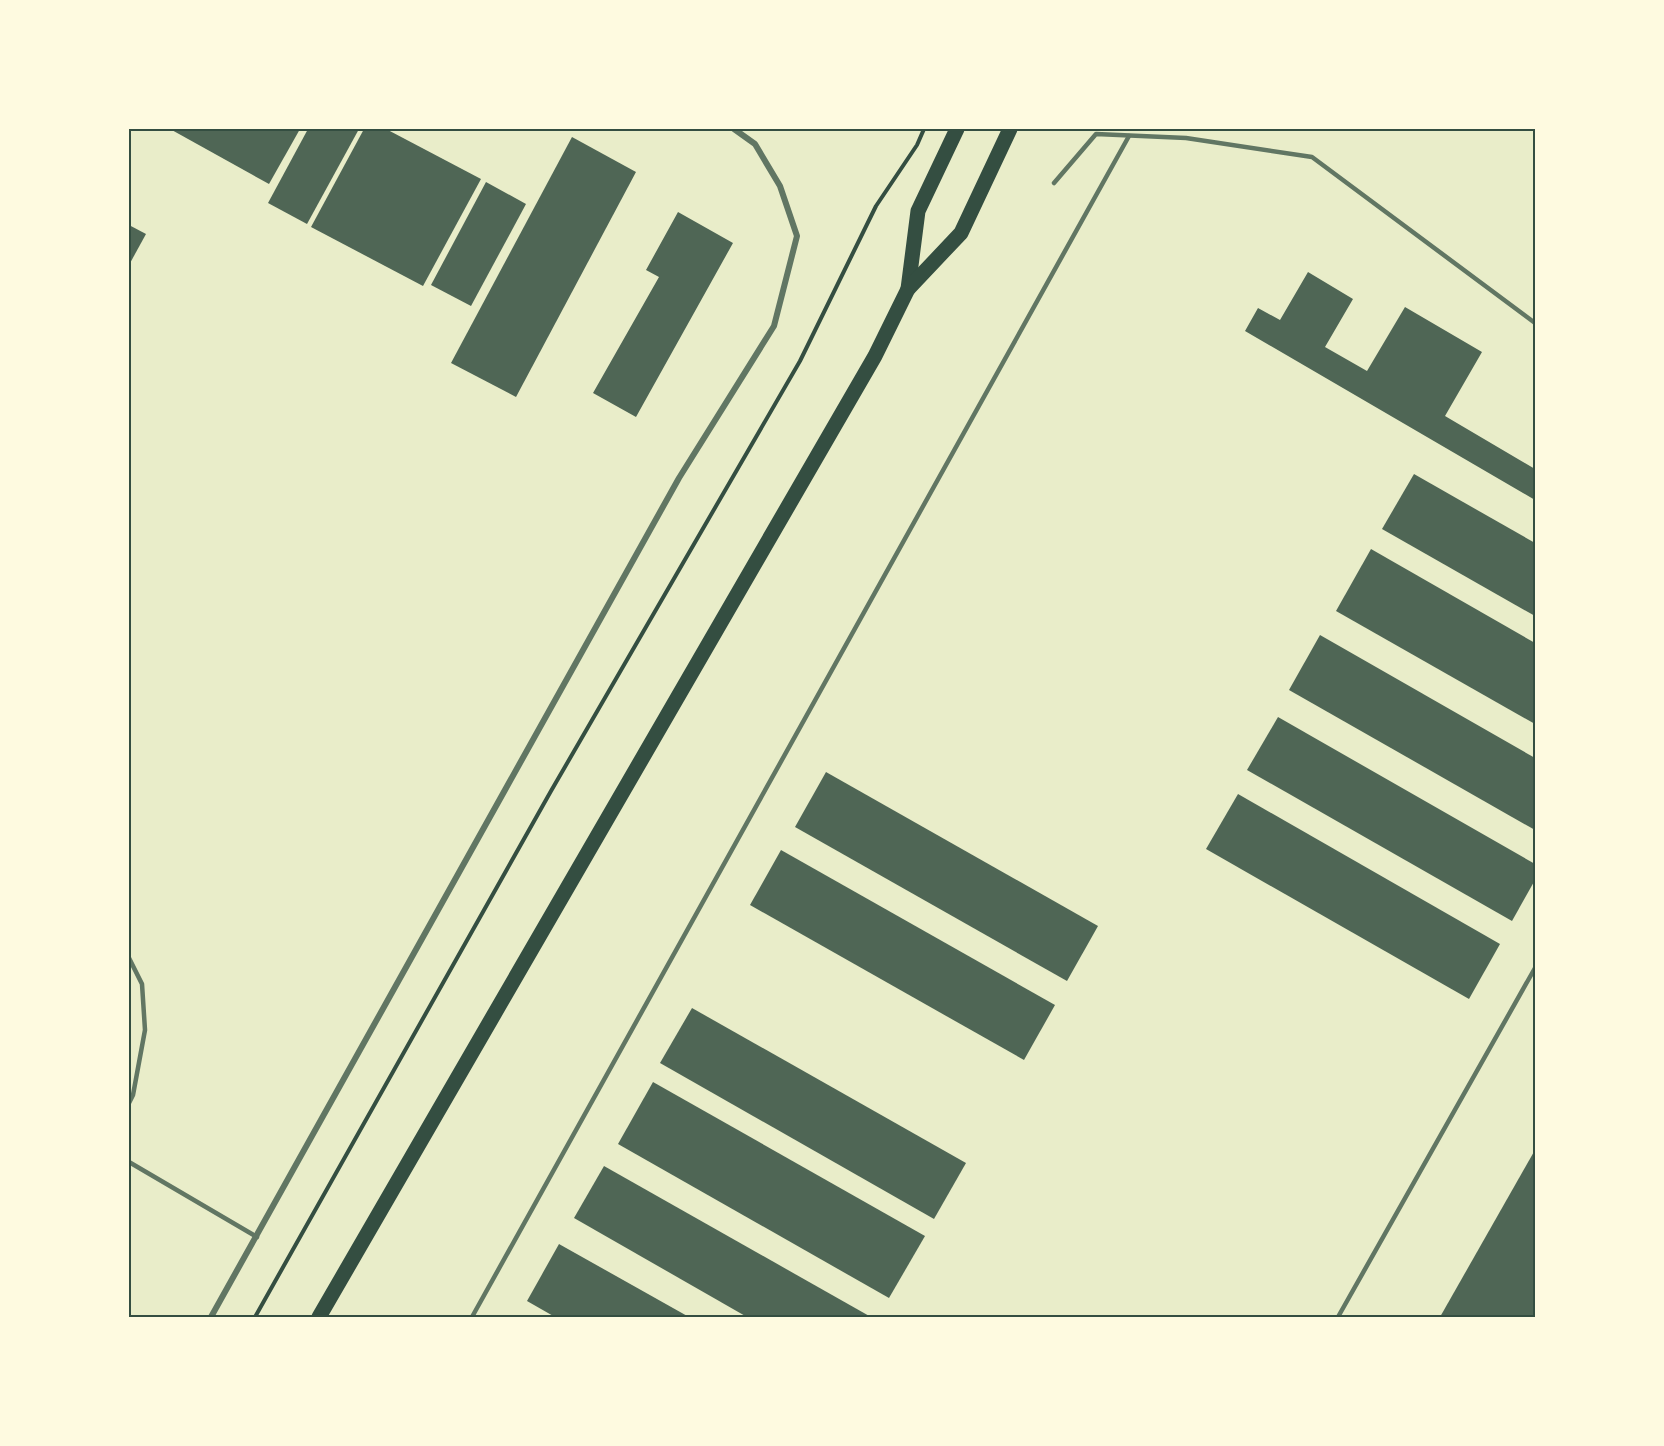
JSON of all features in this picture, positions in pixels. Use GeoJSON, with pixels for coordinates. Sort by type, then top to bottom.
{"type":"FeatureCollection","features":[{"type":"Feature","properties":{"kind":"main road"},"geometry":{"type":"LineString","coordinates":[[908,289],[918,211],[957,129]]}},
{"type":"Feature","properties":{"kind":"main road"},"geometry":{"type":"LineString","coordinates":[[319,1317],[875,356],[908,289],[961,233],[1010,129]]}},
{"type":"Feature","properties":{"kind":"street"},"geometry":{"type":"LineString","coordinates":[[211,1317],[679,478],[774,326],[798,236],[780,186],[755,144],[734,129]]}},
{"type":"Feature","properties":{"kind":"lane"},"geometry":{"type":"LineString","coordinates":[[1054,183],[1096,134],[1186,138],[1312,157],[1535,323]]}},
{"type":"Feature","properties":{"kind":"lane"},"geometry":{"type":"LineString","coordinates":[[472,1317],[1128,136]]}},
{"type":"Feature","properties":{"kind":"lane"},"geometry":{"type":"LineString","coordinates":[[129,958],[142,984],[145,1030],[133,1095],[129,1103]]}},
{"type":"Feature","properties":{"kind":"lane"},"geometry":{"type":"LineString","coordinates":[[1338,1317],[1535,968]]}},
{"type":"Feature","properties":{"kind":"lane"},"geometry":{"type":"LineString","coordinates":[[129,1162],[257,1237]]}},
{"type":"Feature","properties":{"kind":"path"},"geometry":{"type":"LineString","coordinates":[[255,1317],[557,781],[800,361],[876,206],[917,145],[924,129]]}},
{"type":"Feature","properties":{"kind":"building"},"geometry":{"type":"Polygon","coordinates":[[[170,129],[300,129],[269,184],[170,129]]]}},
{"type":"Feature","properties":{"kind":"building"},"geometry":{"type":"Polygon","coordinates":[[[308,129],[359,129],[307,224],[268,203],[308,129]]]}},
{"type":"Feature","properties":{"kind":"building"},"geometry":{"type":"Polygon","coordinates":[[[364,129],[386,129],[481,179],[423,286],[311,227],[364,129]]]}},
{"type":"Feature","properties":{"kind":"building"},"geometry":{"type":"Polygon","coordinates":[[[572,137],[636,172],[516,397],[451,363],[572,137]]]}},
{"type":"Feature","properties":{"kind":"building"},"geometry":{"type":"Polygon","coordinates":[[[486,182],[526,204],[471,306],[431,285],[486,182]]]}},
{"type":"Feature","properties":{"kind":"building"},"geometry":{"type":"Polygon","coordinates":[[[678,212],[733,243],[636,417],[593,393],[659,277],[646,270],[678,212]]]}},
{"type":"Feature","properties":{"kind":"building"},"geometry":{"type":"Polygon","coordinates":[[[129,225],[146,234],[129,265],[129,225]]]}},
{"type":"Feature","properties":{"kind":"building"},"geometry":{"type":"Polygon","coordinates":[[[1308,272],[1353,299],[1325,347],[1367,371],[1405,307],[1482,352],[1445,416],[1535,469],[1535,500],[1245,331],[1258,308],[1280,320],[1308,272]]]}},
{"type":"Feature","properties":{"kind":"building"},"geometry":{"type":"Polygon","coordinates":[[[1414,474],[1535,543],[1535,616],[1382,529],[1414,474]]]}},
{"type":"Feature","properties":{"kind":"building"},"geometry":{"type":"Polygon","coordinates":[[[1371,549],[1535,643],[1535,724],[1336,611],[1371,549]]]}},
{"type":"Feature","properties":{"kind":"building"},"geometry":{"type":"Polygon","coordinates":[[[1320,635],[1535,758],[1535,830],[1289,690],[1320,635]]]}},
{"type":"Feature","properties":{"kind":"building"},"geometry":{"type":"Polygon","coordinates":[[[1278,717],[1535,864],[1535,880],[1512,921],[1247,770],[1278,717]]]}},
{"type":"Feature","properties":{"kind":"building"},"geometry":{"type":"Polygon","coordinates":[[[826,772],[1098,926],[1067,981],[795,827],[826,772]]]}},
{"type":"Feature","properties":{"kind":"building"},"geometry":{"type":"Polygon","coordinates":[[[1238,794],[1500,944],[1469,999],[1206,849],[1238,794]]]}},
{"type":"Feature","properties":{"kind":"building"},"geometry":{"type":"Polygon","coordinates":[[[781,850],[1055,1005],[1024,1060],[750,905],[781,850]]]}},
{"type":"Feature","properties":{"kind":"building"},"geometry":{"type":"Polygon","coordinates":[[[692,1008],[966,1163],[934,1219],[660,1063],[692,1008]]]}},
{"type":"Feature","properties":{"kind":"building"},"geometry":{"type":"Polygon","coordinates":[[[653,1082],[925,1236],[889,1298],[618,1144],[653,1082]]]}},
{"type":"Feature","properties":{"kind":"building"},"geometry":{"type":"Polygon","coordinates":[[[1535,1150],[1535,1317],[1440,1317],[1535,1150]]]}},
{"type":"Feature","properties":{"kind":"building"},"geometry":{"type":"Polygon","coordinates":[[[604,1166],[871,1317],[747,1317],[574,1218],[604,1166]]]}},
{"type":"Feature","properties":{"kind":"building"},"geometry":{"type":"Polygon","coordinates":[[[559,1244],[689,1317],[555,1317],[527,1301],[559,1244]]]}}]}
